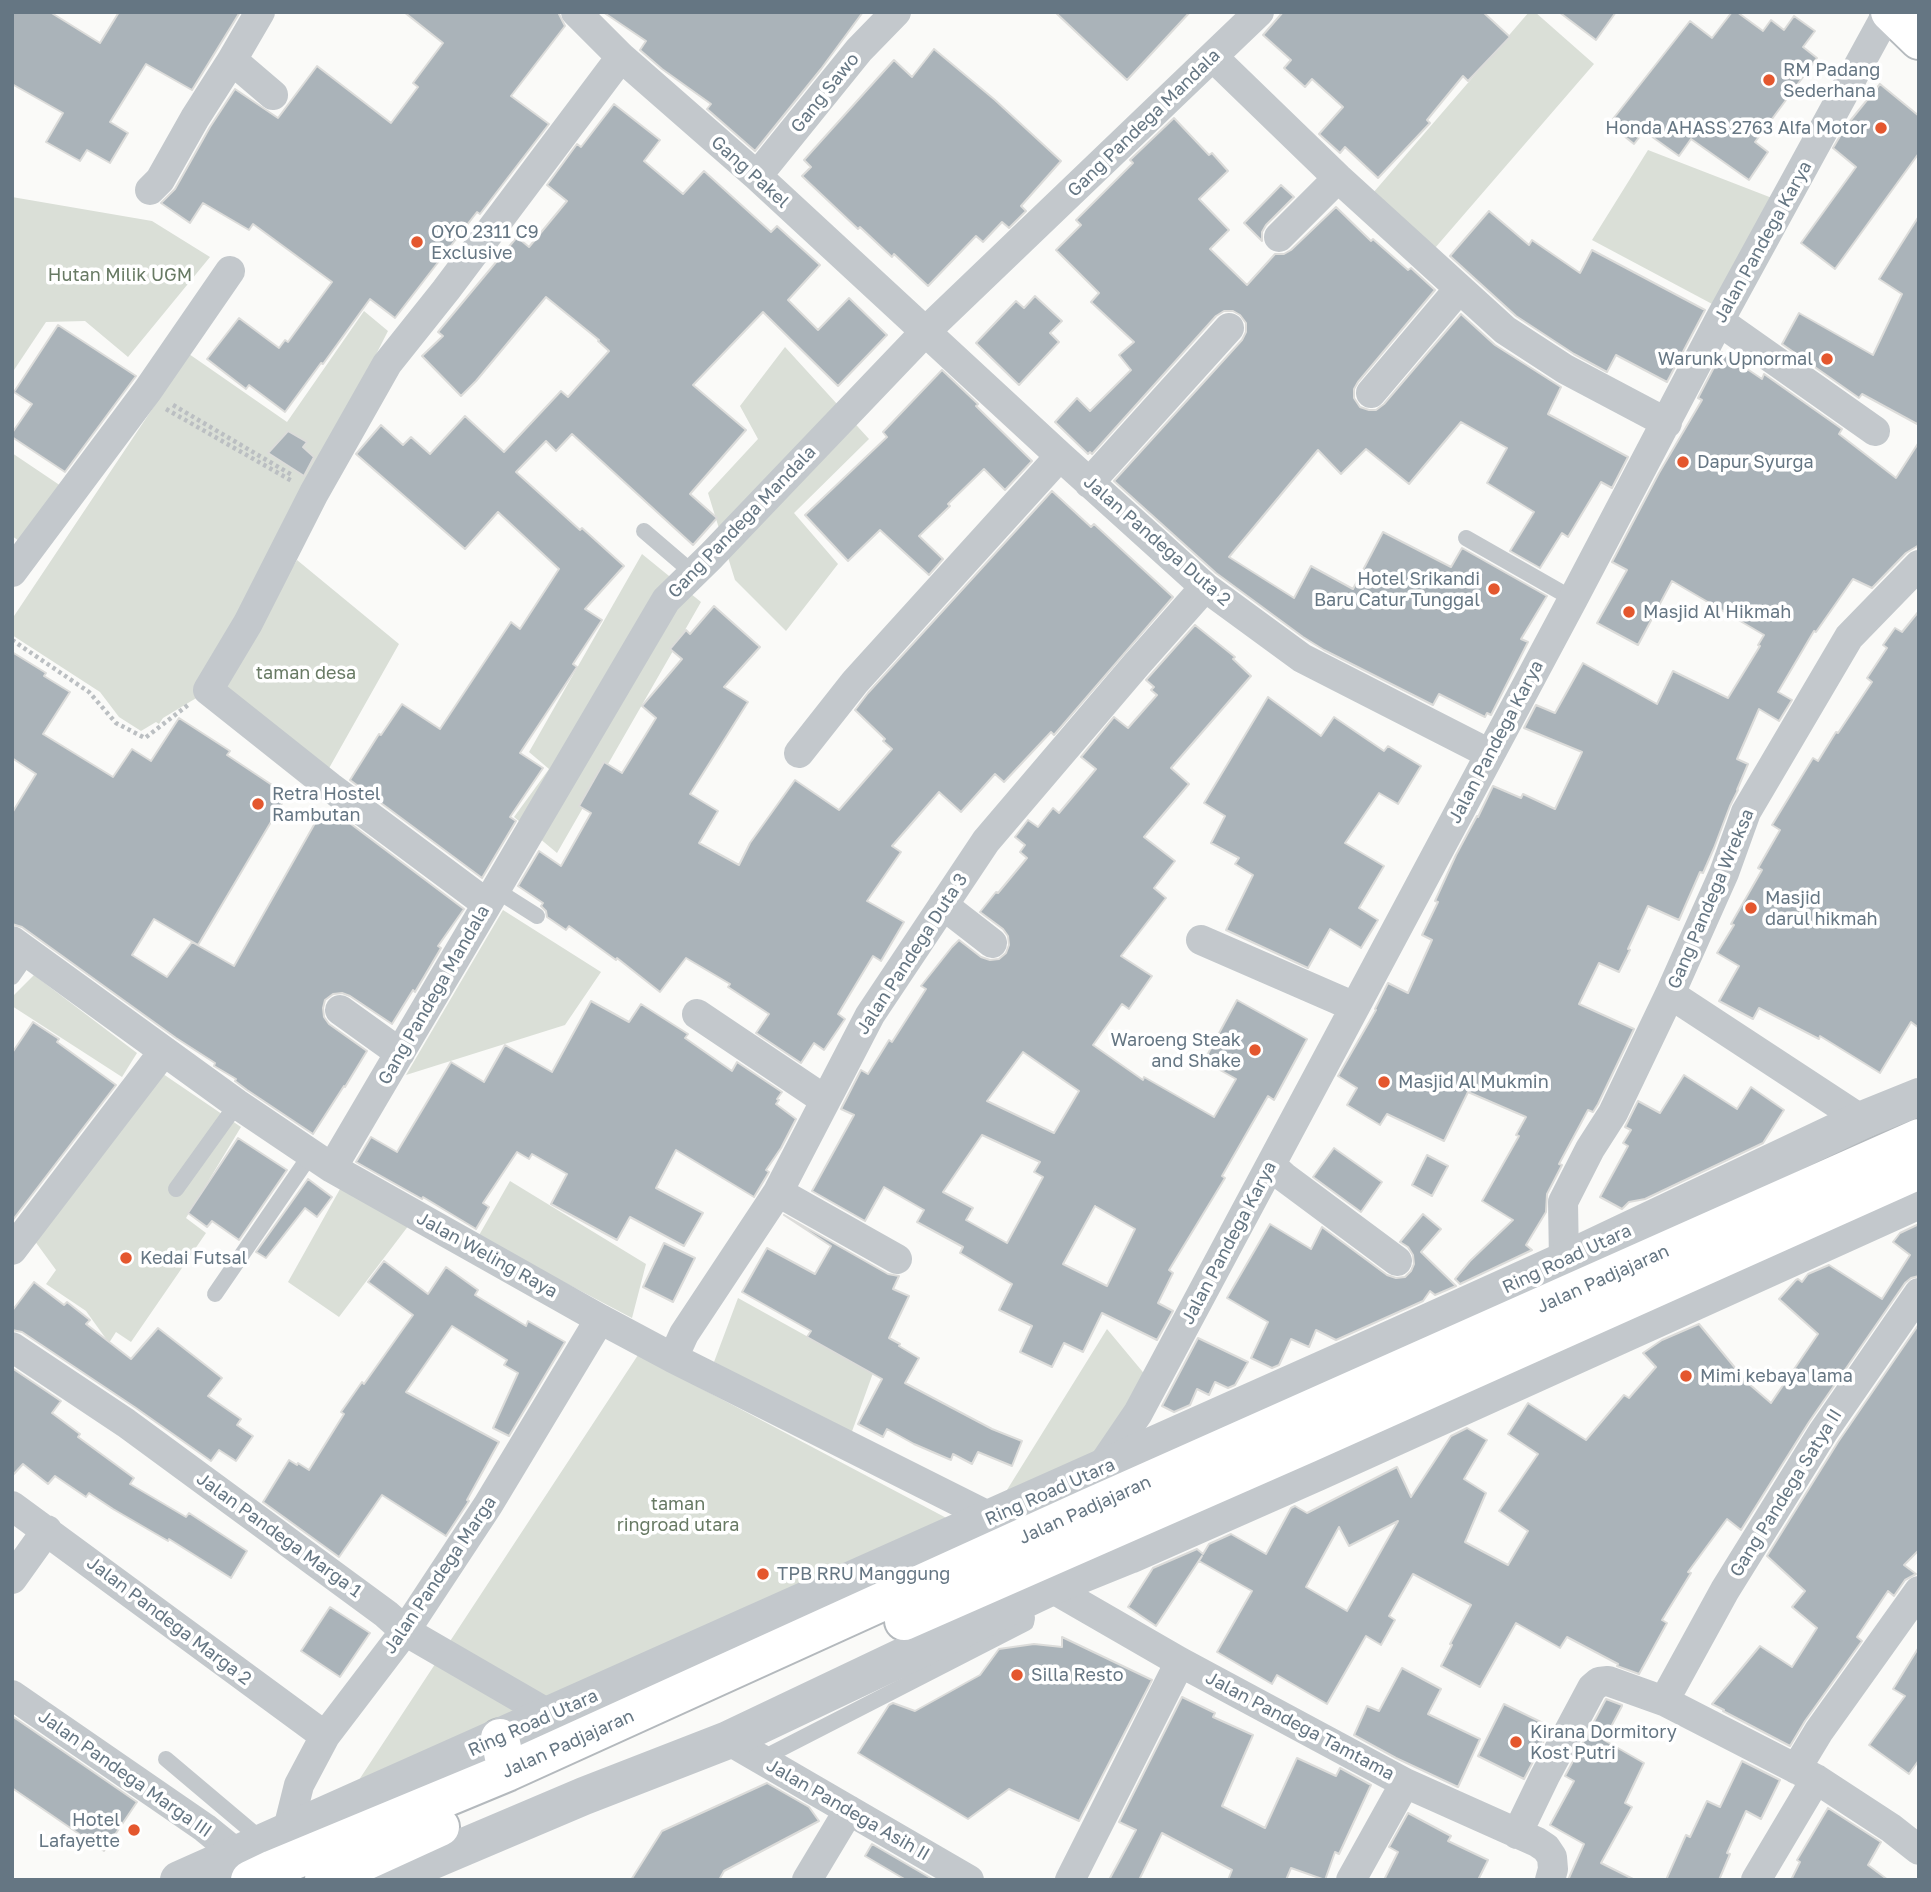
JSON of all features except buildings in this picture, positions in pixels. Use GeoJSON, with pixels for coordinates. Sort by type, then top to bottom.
{"type":"FeatureCollection","features":[{"type":"Feature","properties":{"kind":"main road"},"geometry":{"type":"LineString","coordinates":[[1889,12],[1919,40]]}},
{"type":"Feature","properties":{"kind":"main road","name":"Jalan Padjajaran"},"geometry":{"type":"LineString","coordinates":[[260,1852],[273,1868],[503,1755],[1088,1508],[1919,1138]]}},
{"type":"Feature","properties":{"kind":"main road","name":"Jalan Padjajaran"},"geometry":{"type":"LineString","coordinates":[[324,1880],[581,1762],[1312,1458],[1919,1170]]}},
{"type":"Feature","properties":{"kind":"street"},"geometry":{"type":"LineString","coordinates":[[150,190],[160,180],[260,12]]}},
{"type":"Feature","properties":{"kind":"street","name":"Gang Pakel"},"geometry":{"type":"LineString","coordinates":[[576,12],[621,57],[757,176],[925,332]]}},
{"type":"Feature","properties":{"kind":"street","name":"Gang Sawo"},"geometry":{"type":"LineString","coordinates":[[757,176],[859,50],[896,12]]}},
{"type":"Feature","properties":{"kind":"street","name":"Jalan Pandega Karya"},"geometry":{"type":"LineString","coordinates":[[1100,1469],[1138,1413],[1719,321],[1889,12]]}},
{"type":"Feature","properties":{"kind":"street","name":"Gang Pandega Mandala"},"geometry":{"type":"LineString","coordinates":[[321,1161],[400,1053],[666,600],[925,332],[1213,57],[1248,16]]}},
{"type":"Feature","properties":{"kind":"street"},"geometry":{"type":"LineString","coordinates":[[491,897],[330,787],[208,690],[248,623],[315,491],[387,364],[621,57]]}},
{"type":"Feature","properties":{"kind":"street"},"geometry":{"type":"LineString","coordinates":[[1213,57],[1338,178],[1505,330],[1564,369],[1667,423]]}},
{"type":"Feature","properties":{"kind":"street"},"geometry":{"type":"LineString","coordinates":[[232,60],[273,94]]}},
{"type":"Feature","properties":{"kind":"street"},"geometry":{"type":"LineString","coordinates":[[1279,237],[1338,178]]}},
{"type":"Feature","properties":{"kind":"street"},"geometry":{"type":"LineString","coordinates":[[12,572],[145,393],[230,271]]}},
{"type":"Feature","properties":{"kind":"street"},"geometry":{"type":"LineString","coordinates":[[1371,393],[1459,289]]}},
{"type":"Feature","properties":{"kind":"street"},"geometry":{"type":"LineString","coordinates":[[1719,321],[1875,431]]}},
{"type":"Feature","properties":{"kind":"street"},"geometry":{"type":"LineString","coordinates":[[1089,483],[1229,328]]}},
{"type":"Feature","properties":{"kind":"street","name":"Jalan Pandega Duta 2"},"geometry":{"type":"LineString","coordinates":[[925,332],[1205,587],[1302,658],[1490,754]]}},
{"type":"Feature","properties":{"kind":"street"},"geometry":{"type":"LineString","coordinates":[[799,753],[855,682],[1060,456]]}},
{"type":"Feature","properties":{"kind":"street","name":"Gang Pandega Wreksa"},"geometry":{"type":"LineString","coordinates":[[1564,1261],[1563,1202],[1590,1149],[1613,1113],[1670,993],[1724,873],[1746,811],[1849,637],[1919,565]]}},
{"type":"Feature","properties":{"kind":"street","name":"Jalan Pandega Duta 3"},"geometry":{"type":"LineString","coordinates":[[673,1358],[684,1334],[778,1192],[870,1015],[985,841],[1205,587]]}},
{"type":"Feature","properties":{"kind":"street"},"geometry":{"type":"LineString","coordinates":[[943,905],[992,943]]}},
{"type":"Feature","properties":{"kind":"street"},"geometry":{"type":"LineString","coordinates":[[1201,940],[1355,1007]]}},
{"type":"Feature","properties":{"kind":"street","name":"Jalan Weling Raya"},"geometry":{"type":"LineString","coordinates":[[18,957],[164,1051],[321,1161],[673,1358],[992,1518]]}},
{"type":"Feature","properties":{"kind":"street"},"geometry":{"type":"LineString","coordinates":[[1670,993],[1862,1120]]}},
{"type":"Feature","properties":{"kind":"street"},"geometry":{"type":"LineString","coordinates":[[340,1010],[400,1053]]}},
{"type":"Feature","properties":{"kind":"street"},"geometry":{"type":"LineString","coordinates":[[697,1014],[825,1100]]}},
{"type":"Feature","properties":{"kind":"street"},"geometry":{"type":"LineString","coordinates":[[12,1250],[164,1051]]}},
{"type":"Feature","properties":{"kind":"street","name":"Ring Road Utara"},"geometry":{"type":"LineString","coordinates":[[179,1880],[260,1852],[503,1755],[550,1715],[1564,1261],[1862,1120],[1919,1097]]}},
{"type":"Feature","properties":{"kind":"street"},"geometry":{"type":"LineString","coordinates":[[1271,1165],[1397,1261]]}},
{"type":"Feature","properties":{"kind":"street"},"geometry":{"type":"LineString","coordinates":[[778,1192],[897,1259]]}},
{"type":"Feature","properties":{"kind":"street"},"geometry":{"type":"LineString","coordinates":[[407,1876],[584,1796],[727,1740],[1034,1595],[1129,1555],[1312,1458],[1919,1200]]}},
{"type":"Feature","properties":{"kind":"street","name":"Gang Pandega Satya II"},"geometry":{"type":"LineString","coordinates":[[1664,1701],[1739,1567],[1823,1432],[1919,1293]]}},
{"type":"Feature","properties":{"kind":"street","name":"Jalan Pandega Marga"},"geometry":{"type":"LineString","coordinates":[[260,1852],[325,1736],[405,1631],[488,1505],[600,1319]]}},
{"type":"Feature","properties":{"kind":"street","name":"Jalan Pandega Marga 1"},"geometry":{"type":"LineString","coordinates":[[12,1348],[126,1423],[386,1614],[405,1631],[550,1715]]}},
{"type":"Feature","properties":{"kind":"street","name":"Jalan Pandega Marga 2"},"geometry":{"type":"LineString","coordinates":[[12,1506],[325,1736]]}},
{"type":"Feature","properties":{"kind":"street"},"geometry":{"type":"LineString","coordinates":[[12,1579],[47,1530]]}},
{"type":"Feature","properties":{"kind":"street"},"geometry":{"type":"LineString","coordinates":[[1756,1880],[1806,1774],[1819,1731],[1919,1591]]}},
{"type":"Feature","properties":{"kind":"street","name":"Jalan Pandega Tamtama"},"geometry":{"type":"LineString","coordinates":[[1034,1595],[1180,1662],[1405,1783],[1538,1842],[1546,1848],[1551,1869]]}},
{"type":"Feature","properties":{"kind":"street"},"geometry":{"type":"LineString","coordinates":[[1070,1880],[1180,1662]]}},
{"type":"Feature","properties":{"kind":"street"},"geometry":{"type":"LineString","coordinates":[[1517,1834],[1592,1688],[1599,1682],[1608,1681],[1664,1701],[1806,1774],[1891,1828],[1919,1850]]}},
{"type":"Feature","properties":{"kind":"street","name":"Jalan Pandega Marga III"},"geometry":{"type":"LineString","coordinates":[[12,1695],[205,1828],[260,1852]]}},
{"type":"Feature","properties":{"kind":"street","name":"Jalan Pandega Asih II"},"geometry":{"type":"LineString","coordinates":[[727,1740],[969,1880]]}},
{"type":"Feature","properties":{"kind":"street"},"geometry":{"type":"LineString","coordinates":[[1350,1880],[1405,1783]]}},
{"type":"Feature","properties":{"kind":"street"},"geometry":{"type":"LineString","coordinates":[[807,1880],[849,1810]]}},
{"type":"Feature","properties":{"kind":"lane"},"geometry":{"type":"LineString","coordinates":[[645,531],[693,573]]}},
{"type":"Feature","properties":{"kind":"lane"},"geometry":{"type":"LineString","coordinates":[[1466,538],[1573,599]]}},
{"type":"Feature","properties":{"kind":"lane"},"geometry":{"type":"LineString","coordinates":[[491,897],[537,916]]}},
{"type":"Feature","properties":{"kind":"lane"},"geometry":{"type":"LineString","coordinates":[[176,1189],[237,1104]]}},
{"type":"Feature","properties":{"kind":"lane"},"geometry":{"type":"LineString","coordinates":[[215,1294],[321,1161]]}},
{"type":"Feature","properties":{"kind":"lane"},"geometry":{"type":"LineString","coordinates":[[761,1759],[1026,1623],[1034,1595]]}},
{"type":"Feature","properties":{"kind":"lane"},"geometry":{"type":"LineString","coordinates":[[166,1759],[260,1852]]}},
{"type":"Feature","properties":{"kind":"path"},"geometry":{"type":"LineString","coordinates":[[145,393],[315,491]]}},
{"type":"Feature","properties":{"kind":"path"},"geometry":{"type":"LineString","coordinates":[[12,640],[89,691],[116,723],[145,738],[208,690]]}},
{"type":"Feature","properties":{"kind":"green space"},"geometry":{"type":"Polygon","coordinates":[[[1529,12],[1535,12],[1594,64],[1435,248],[1373,193],[1529,12]]]}},
{"type":"Feature","properties":{"kind":"green space"},"geometry":{"type":"Polygon","coordinates":[[[1648,150],[1772,198],[1714,305],[1592,240],[1648,150]]]}},
{"type":"Feature","properties":{"kind":"green space","name":"Hutan Milik UGM"},"geometry":{"type":"Polygon","coordinates":[[[12,197],[152,221],[210,257],[128,357],[85,321],[46,322],[12,373],[12,197]]]}},
{"type":"Feature","properties":{"kind":"green space"},"geometry":{"type":"Polygon","coordinates":[[[364,311],[388,331],[203,694],[163,718],[159,724],[156,722],[141,731],[119,717],[100,692],[12,635],[12,619],[189,354],[287,422],[364,311]]]}},
{"type":"Feature","properties":{"kind":"green space"},"geometry":{"type":"Polygon","coordinates":[[[785,347],[869,439],[794,513],[838,564],[786,631],[735,580],[708,493],[758,439],[740,406],[785,347]]]}},
{"type":"Feature","properties":{"kind":"green space"},"geometry":{"type":"Polygon","coordinates":[[[12,453],[61,486],[25,545],[12,536],[12,453]]]}},
{"type":"Feature","properties":{"kind":"green space"},"geometry":{"type":"Polygon","coordinates":[[[642,554],[701,602],[557,853],[514,817],[549,769],[529,752],[642,554]]]}},
{"type":"Feature","properties":{"kind":"green space","name":"taman desa"},"geometry":{"type":"Polygon","coordinates":[[[297,560],[399,644],[328,770],[216,692],[297,560]]]}},
{"type":"Feature","properties":{"kind":"green space"},"geometry":{"type":"Polygon","coordinates":[[[503,910],[601,972],[565,1025],[406,1075],[503,910]]]}},
{"type":"Feature","properties":{"kind":"green space"},"geometry":{"type":"Polygon","coordinates":[[[34,975],[137,1053],[122,1077],[12,1006],[12,997],[34,975]]]}},
{"type":"Feature","properties":{"kind":"green space"},"geometry":{"type":"Polygon","coordinates":[[[144,1061],[241,1127],[186,1218],[206,1233],[131,1342],[116,1332],[109,1343],[86,1311],[46,1284],[56,1270],[26,1229],[144,1061]]]}},
{"type":"Feature","properties":{"kind":"green space"},"geometry":{"type":"Polygon","coordinates":[[[510,1181],[646,1264],[632,1318],[478,1237],[510,1181]]]}},
{"type":"Feature","properties":{"kind":"green space"},"geometry":{"type":"Polygon","coordinates":[[[340,1189],[409,1225],[339,1317],[288,1282],[340,1189]]]}},
{"type":"Feature","properties":{"kind":"green space"},"geometry":{"type":"Polygon","coordinates":[[[738,1298],[873,1373],[850,1437],[714,1362],[738,1298]]]}},
{"type":"Feature","properties":{"kind":"green space"},"geometry":{"type":"Polygon","coordinates":[[[1107,1329],[1147,1377],[1106,1455],[997,1506],[1107,1329]]]}},
{"type":"Feature","properties":{"kind":"green space","name":"taman ringroad utara"},"geometry":{"type":"Polygon","coordinates":[[[638,1355],[954,1522],[353,1789],[638,1355]]]}},
{"type":"Feature","properties":{"kind":"place","name":"RM Padang Sederhana"},"geometry":{"type":"Point","coordinates":[1769,80]}},
{"type":"Feature","properties":{"kind":"place","name":"Honda AHASS 2763 Alfa Motor"},"geometry":{"type":"Point","coordinates":[1881,128]}},
{"type":"Feature","properties":{"kind":"place","name":"OYO 2311 C9 Exclusive"},"geometry":{"type":"Point","coordinates":[417,242]}},
{"type":"Feature","properties":{"kind":"place","name":"Warunk Upnormal"},"geometry":{"type":"Point","coordinates":[1827,359]}},
{"type":"Feature","properties":{"kind":"place","name":"Dapur Syurga"},"geometry":{"type":"Point","coordinates":[1683,462]}},
{"type":"Feature","properties":{"kind":"place","name":"Hotel Srikandi Baru Catur Tunggal"},"geometry":{"type":"Point","coordinates":[1494,589]}},
{"type":"Feature","properties":{"kind":"place","name":"Masjid Al Hikmah"},"geometry":{"type":"Point","coordinates":[1629,612]}},
{"type":"Feature","properties":{"kind":"place","name":"Retra Hostel Rambutan"},"geometry":{"type":"Point","coordinates":[258,804]}},
{"type":"Feature","properties":{"kind":"place","name":"Masjid darul hikmah"},"geometry":{"type":"Point","coordinates":[1751,908]}},
{"type":"Feature","properties":{"kind":"place","name":"Waroeng Steak and Shake"},"geometry":{"type":"Point","coordinates":[1255,1050]}},
{"type":"Feature","properties":{"kind":"place","name":"Masjid Al Mukmin"},"geometry":{"type":"Point","coordinates":[1384,1082]}},
{"type":"Feature","properties":{"kind":"place","name":"Kedai Futsal"},"geometry":{"type":"Point","coordinates":[126,1258]}},
{"type":"Feature","properties":{"kind":"place","name":"Mimi kebaya lama"},"geometry":{"type":"Point","coordinates":[1686,1376]}},
{"type":"Feature","properties":{"kind":"place","name":"TPB RRU Manggung"},"geometry":{"type":"Point","coordinates":[763,1574]}},
{"type":"Feature","properties":{"kind":"place","name":"Silla Resto"},"geometry":{"type":"Point","coordinates":[1017,1675]}},
{"type":"Feature","properties":{"kind":"place","name":"Kirana Dormitory Kost Putri"},"geometry":{"type":"Point","coordinates":[1516,1742]}},
{"type":"Feature","properties":{"kind":"place","name":"Hotel Lafayette"},"geometry":{"type":"Point","coordinates":[134,1830]}}]}
